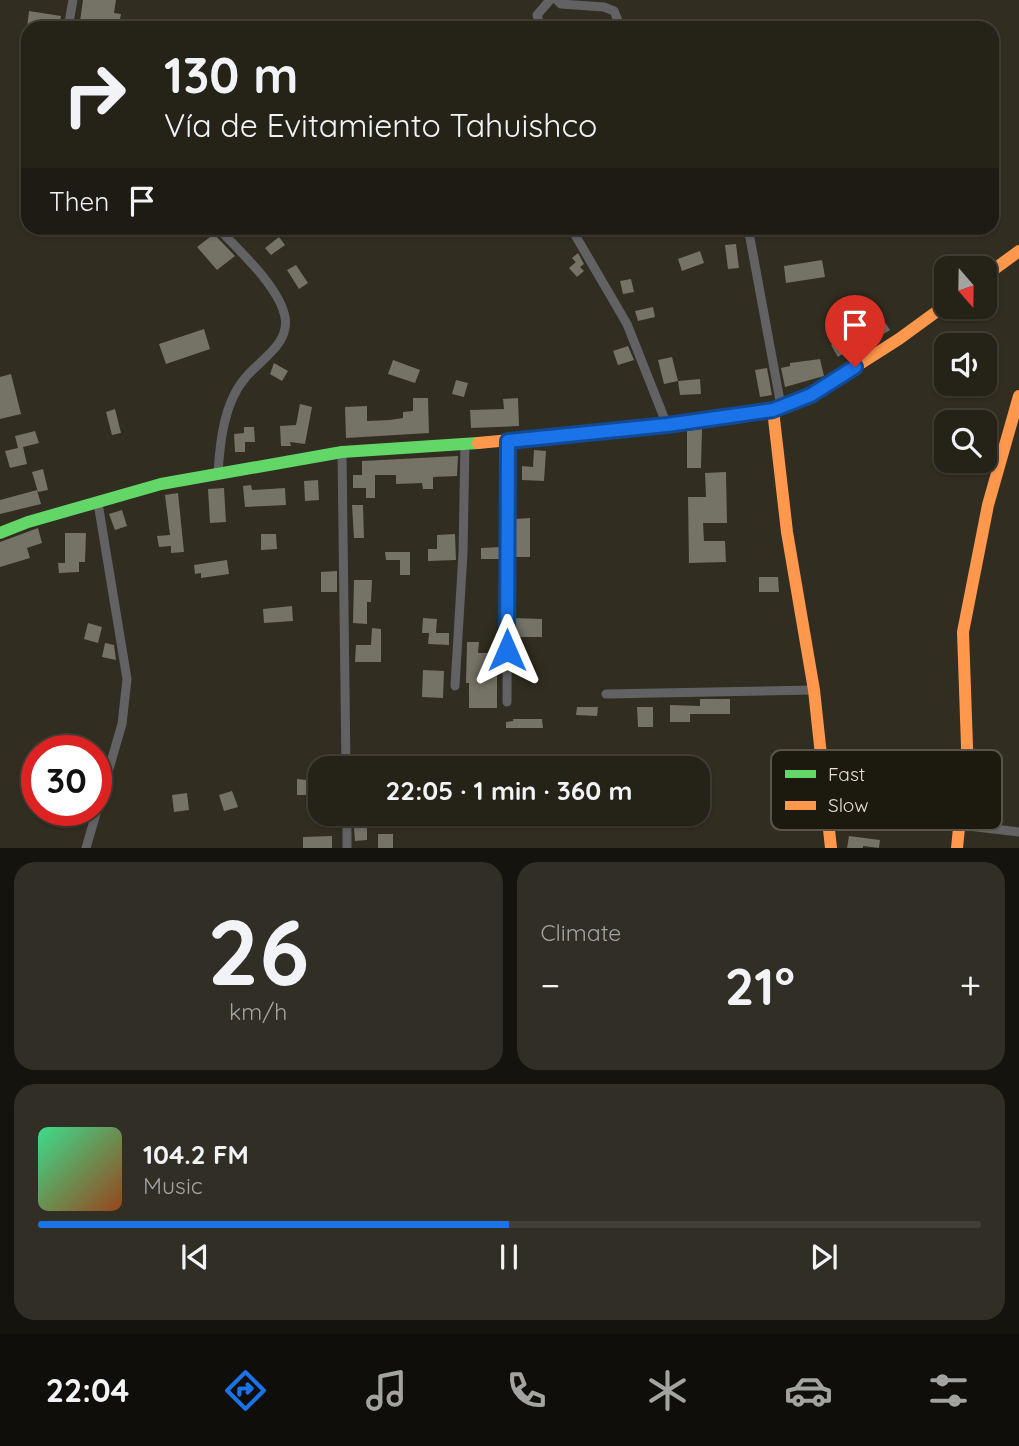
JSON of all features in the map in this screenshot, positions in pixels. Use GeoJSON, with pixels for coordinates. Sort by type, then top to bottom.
{"type":"FeatureCollection","features":[{"type":"Feature","properties":{"kind":"main road"},"geometry":{"type":"LineString","coordinates":[[998,266],[1019,251]]}},
{"type":"Feature","properties":{"kind":"main road"},"geometry":{"type":"LineString","coordinates":[[0,533],[161,484],[342,452],[508,441],[667,425],[777,408],[811,395],[900,339],[934,314]]}},
{"type":"Feature","properties":{"kind":"main road"},"geometry":{"type":"LineString","coordinates":[[967,750],[963,632],[988,505],[1019,396]]}},
{"type":"Feature","properties":{"kind":"main road"},"geometry":{"type":"LineString","coordinates":[[777,408],[788,531],[814,690],[820,750]]}},
{"type":"Feature","properties":{"kind":"main road"},"geometry":{"type":"LineString","coordinates":[[829,830],[831,848]]}},
{"type":"Feature","properties":{"kind":"main road"},"geometry":{"type":"LineString","coordinates":[[957,848],[959,830]]}},
{"type":"Feature","properties":{"kind":"street"},"geometry":{"type":"LineString","coordinates":[[69,21],[73,0]]}},
{"type":"Feature","properties":{"kind":"street"},"geometry":{"type":"LineString","coordinates":[[539,21],[537,15],[550,0]]}},
{"type":"Feature","properties":{"kind":"street"},"geometry":{"type":"LineString","coordinates":[[557,0],[561,4],[614,10],[618,21]]}},
{"type":"Feature","properties":{"kind":"street"},"geometry":{"type":"LineString","coordinates":[[218,473],[221,443],[233,397],[245,378],[276,348],[285,332],[285,317],[274,291],[224,235]]}},
{"type":"Feature","properties":{"kind":"street"},"geometry":{"type":"LineString","coordinates":[[575,235],[627,324],[667,425]]}},
{"type":"Feature","properties":{"kind":"street"},"geometry":{"type":"LineString","coordinates":[[749,235],[777,408]]}},
{"type":"Feature","properties":{"kind":"street"},"geometry":{"type":"LineString","coordinates":[[506,702],[508,441]]}},
{"type":"Feature","properties":{"kind":"street"},"geometry":{"type":"LineString","coordinates":[[455,686],[463,553],[465,444]]}},
{"type":"Feature","properties":{"kind":"street"},"geometry":{"type":"LineString","coordinates":[[342,452],[346,756]]}},
{"type":"Feature","properties":{"kind":"street"},"geometry":{"type":"LineString","coordinates":[[86,848],[122,724],[126,701],[125,656],[98,503]]}},
{"type":"Feature","properties":{"kind":"street"},"geometry":{"type":"LineString","coordinates":[[606,694],[814,690]]}},
{"type":"Feature","properties":{"kind":"street"},"geometry":{"type":"LineString","coordinates":[[347,826],[347,848]]}},
{"type":"Feature","properties":{"kind":"building"},"geometry":{"type":"Polygon","coordinates":[[[83,0],[116,0],[114,13],[121,14],[120,21],[80,21],[83,0]]]}},
{"type":"Feature","properties":{"kind":"building"},"geometry":{"type":"Polygon","coordinates":[[[29,11],[61,16],[60,21],[28,21],[29,11]]]}},
{"type":"Feature","properties":{"kind":"building"},"geometry":{"type":"Polygon","coordinates":[[[215,235],[235,256],[217,270],[197,247],[215,235]]]}},
{"type":"Feature","properties":{"kind":"building"},"geometry":{"type":"Polygon","coordinates":[[[279,237],[285,245],[271,255],[265,248],[279,237]]]}},
{"type":"Feature","properties":{"kind":"building"},"geometry":{"type":"Polygon","coordinates":[[[736,244],[739,268],[728,269],[725,245],[736,244]]]}},
{"type":"Feature","properties":{"kind":"building"},"geometry":{"type":"Polygon","coordinates":[[[700,251],[704,263],[682,271],[678,259],[700,251]]]}},
{"type":"Feature","properties":{"kind":"building"},"geometry":{"type":"Polygon","coordinates":[[[578,253],[584,264],[580,267],[584,271],[577,277],[569,268],[576,262],[572,258],[578,253]]]}},
{"type":"Feature","properties":{"kind":"building"},"geometry":{"type":"Polygon","coordinates":[[[822,260],[825,277],[786,283],[784,266],[822,260]]]}},
{"type":"Feature","properties":{"kind":"building"},"geometry":{"type":"Polygon","coordinates":[[[296,265],[308,283],[299,289],[287,270],[296,265]]]}},
{"type":"Feature","properties":{"kind":"building"},"geometry":{"type":"Polygon","coordinates":[[[631,279],[634,292],[623,294],[620,281],[631,279]]]}},
{"type":"Feature","properties":{"kind":"building"},"geometry":{"type":"Polygon","coordinates":[[[653,307],[655,317],[638,321],[635,311],[653,307]]]}},
{"type":"Feature","properties":{"kind":"building"},"geometry":{"type":"Polygon","coordinates":[[[880,315],[890,330],[882,335],[880,332],[865,342],[867,345],[857,352],[854,346],[838,357],[831,345],[880,315]]]}},
{"type":"Feature","properties":{"kind":"building"},"geometry":{"type":"Polygon","coordinates":[[[204,329],[210,349],[166,364],[159,344],[204,329]]]}},
{"type":"Feature","properties":{"kind":"building"},"geometry":{"type":"Polygon","coordinates":[[[628,346],[634,360],[618,365],[613,351],[628,346]]]}},
{"type":"Feature","properties":{"kind":"building"},"geometry":{"type":"Polygon","coordinates":[[[672,357],[678,381],[664,384],[658,360],[672,357]]]}},
{"type":"Feature","properties":{"kind":"building"},"geometry":{"type":"Polygon","coordinates":[[[820,359],[824,376],[785,387],[781,368],[790,366],[790,363],[820,359]]]}},
{"type":"Feature","properties":{"kind":"building"},"geometry":{"type":"Polygon","coordinates":[[[393,360],[420,370],[415,383],[388,374],[393,360]]]}},
{"type":"Feature","properties":{"kind":"building"},"geometry":{"type":"Polygon","coordinates":[[[274,363],[288,371],[282,381],[270,374],[274,363]]]}},
{"type":"Feature","properties":{"kind":"building"},"geometry":{"type":"Polygon","coordinates":[[[767,368],[772,395],[760,397],[755,370],[767,368]]]}},
{"type":"Feature","properties":{"kind":"building"},"geometry":{"type":"Polygon","coordinates":[[[11,374],[21,414],[0,419],[0,377],[11,374]]]}},
{"type":"Feature","properties":{"kind":"building"},"geometry":{"type":"Polygon","coordinates":[[[700,379],[701,394],[680,395],[678,381],[700,379]]]}},
{"type":"Feature","properties":{"kind":"building"},"geometry":{"type":"Polygon","coordinates":[[[456,380],[468,383],[464,397],[452,394],[456,380]]]}},
{"type":"Feature","properties":{"kind":"building"},"geometry":{"type":"Polygon","coordinates":[[[413,398],[428,398],[429,433],[346,438],[345,407],[367,406],[367,421],[390,420],[403,418],[403,412],[413,411],[413,398]]]}},
{"type":"Feature","properties":{"kind":"building"},"geometry":{"type":"Polygon","coordinates":[[[518,398],[519,426],[471,428],[470,410],[504,409],[503,399],[518,398]]]}},
{"type":"Feature","properties":{"kind":"building"},"geometry":{"type":"Polygon","coordinates":[[[300,404],[312,407],[305,444],[290,442],[291,446],[281,446],[280,426],[296,425],[300,404]]]}},
{"type":"Feature","properties":{"kind":"building"},"geometry":{"type":"Polygon","coordinates":[[[115,409],[121,433],[112,435],[106,412],[115,409]]]}},
{"type":"Feature","properties":{"kind":"building"},"geometry":{"type":"Polygon","coordinates":[[[244,427],[254,427],[255,442],[245,442],[245,452],[235,452],[234,434],[244,433],[244,427]]]}},
{"type":"Feature","properties":{"kind":"building"},"geometry":{"type":"Polygon","coordinates":[[[702,429],[701,468],[687,468],[687,431],[702,429]]]}},
{"type":"Feature","properties":{"kind":"building"},"geometry":{"type":"Polygon","coordinates":[[[35,431],[39,443],[23,447],[27,464],[10,468],[5,451],[18,448],[15,436],[35,431]]]}},
{"type":"Feature","properties":{"kind":"building"},"geometry":{"type":"Polygon","coordinates":[[[534,450],[546,451],[544,481],[522,480],[522,466],[533,467],[534,450]]]}},
{"type":"Feature","properties":{"kind":"building"},"geometry":{"type":"Polygon","coordinates":[[[458,456],[457,476],[433,477],[433,489],[423,489],[422,483],[396,484],[396,475],[375,475],[375,498],[366,498],[366,488],[353,488],[353,475],[362,475],[362,461],[458,456]]]}},
{"type":"Feature","properties":{"kind":"building"},"geometry":{"type":"Polygon","coordinates":[[[43,469],[48,490],[38,492],[32,472],[43,469]]]}},
{"type":"Feature","properties":{"kind":"building"},"geometry":{"type":"Polygon","coordinates":[[[726,472],[727,523],[703,523],[704,541],[725,541],[726,562],[689,563],[688,497],[706,497],[705,473],[726,472]]]}},
{"type":"Feature","properties":{"kind":"building"},"geometry":{"type":"Polygon","coordinates":[[[318,480],[319,500],[305,501],[304,481],[318,480]]]}},
{"type":"Feature","properties":{"kind":"building"},"geometry":{"type":"Polygon","coordinates":[[[251,485],[252,490],[285,488],[286,505],[245,507],[243,486],[251,485]]]}},
{"type":"Feature","properties":{"kind":"building"},"geometry":{"type":"Polygon","coordinates":[[[224,488],[226,522],[210,523],[208,489],[224,488]]]}},
{"type":"Feature","properties":{"kind":"building"},"geometry":{"type":"Polygon","coordinates":[[[37,490],[41,504],[0,514],[0,500],[37,490]]]}},
{"type":"Feature","properties":{"kind":"building"},"geometry":{"type":"Polygon","coordinates":[[[178,493],[184,552],[171,553],[171,546],[159,547],[157,536],[170,535],[165,495],[178,493]]]}},
{"type":"Feature","properties":{"kind":"building"},"geometry":{"type":"Polygon","coordinates":[[[352,505],[363,505],[364,538],[354,538],[352,505]]]}},
{"type":"Feature","properties":{"kind":"building"},"geometry":{"type":"Polygon","coordinates":[[[122,510],[127,526],[115,530],[109,514],[122,510]]]}},
{"type":"Feature","properties":{"kind":"building"},"geometry":{"type":"Polygon","coordinates":[[[530,518],[530,557],[515,557],[515,519],[530,518]]]}},
{"type":"Feature","properties":{"kind":"building"},"geometry":{"type":"Polygon","coordinates":[[[38,528],[42,543],[27,548],[30,558],[0,567],[0,542],[38,528]]]}},
{"type":"Feature","properties":{"kind":"building"},"geometry":{"type":"Polygon","coordinates":[[[65,533],[86,533],[85,562],[79,562],[79,572],[59,573],[58,563],[65,563],[65,533]]]}},
{"type":"Feature","properties":{"kind":"building"},"geometry":{"type":"Polygon","coordinates":[[[261,534],[276,534],[277,549],[261,550],[261,534]]]}},
{"type":"Feature","properties":{"kind":"building"},"geometry":{"type":"Polygon","coordinates":[[[455,534],[456,560],[428,561],[428,549],[437,549],[437,535],[455,534]]]}},
{"type":"Feature","properties":{"kind":"building"},"geometry":{"type":"Polygon","coordinates":[[[501,547],[501,559],[481,559],[481,548],[501,547]]]}},
{"type":"Feature","properties":{"kind":"building"},"geometry":{"type":"Polygon","coordinates":[[[385,552],[410,552],[410,575],[400,575],[400,560],[386,560],[385,552]]]}},
{"type":"Feature","properties":{"kind":"building"},"geometry":{"type":"Polygon","coordinates":[[[227,560],[229,574],[201,578],[201,573],[195,574],[194,565],[227,560]]]}},
{"type":"Feature","properties":{"kind":"building"},"geometry":{"type":"Polygon","coordinates":[[[337,571],[337,592],[321,592],[321,572],[337,571]]]}},
{"type":"Feature","properties":{"kind":"building"},"geometry":{"type":"Polygon","coordinates":[[[759,577],[778,577],[779,592],[759,592],[759,577]]]}},
{"type":"Feature","properties":{"kind":"building"},"geometry":{"type":"Polygon","coordinates":[[[354,580],[372,580],[371,602],[367,602],[367,624],[353,623],[354,580]]]}},
{"type":"Feature","properties":{"kind":"building"},"geometry":{"type":"Polygon","coordinates":[[[292,606],[293,621],[264,623],[263,609],[292,606]]]}},
{"type":"Feature","properties":{"kind":"building"},"geometry":{"type":"Polygon","coordinates":[[[423,618],[437,619],[436,633],[449,633],[449,645],[428,644],[429,633],[422,633],[423,618]]]}},
{"type":"Feature","properties":{"kind":"building"},"geometry":{"type":"Polygon","coordinates":[[[514,618],[542,619],[542,637],[514,637],[514,618]]]}},
{"type":"Feature","properties":{"kind":"building"},"geometry":{"type":"Polygon","coordinates":[[[88,623],[102,627],[98,643],[84,639],[88,623]]]}},
{"type":"Feature","properties":{"kind":"building"},"geometry":{"type":"Polygon","coordinates":[[[372,628],[381,629],[381,662],[355,662],[356,645],[371,645],[372,628]]]}},
{"type":"Feature","properties":{"kind":"building"},"geometry":{"type":"Polygon","coordinates":[[[467,642],[479,642],[478,653],[497,653],[497,708],[469,708],[469,683],[466,683],[467,642]]]}},
{"type":"Feature","properties":{"kind":"building"},"geometry":{"type":"Polygon","coordinates":[[[105,643],[114,645],[116,660],[102,657],[105,643]]]}},
{"type":"Feature","properties":{"kind":"building"},"geometry":{"type":"Polygon","coordinates":[[[423,670],[444,671],[443,698],[422,697],[423,670]]]}},
{"type":"Feature","properties":{"kind":"building"},"geometry":{"type":"Polygon","coordinates":[[[700,699],[730,699],[730,714],[690,714],[690,722],[670,722],[670,705],[700,706],[700,699]]]}},
{"type":"Feature","properties":{"kind":"building"},"geometry":{"type":"Polygon","coordinates":[[[577,707],[598,707],[597,716],[576,715],[577,707]]]}},
{"type":"Feature","properties":{"kind":"building"},"geometry":{"type":"Polygon","coordinates":[[[637,707],[653,707],[653,727],[638,727],[637,707]]]}},
{"type":"Feature","properties":{"kind":"building"},"geometry":{"type":"Polygon","coordinates":[[[513,719],[542,719],[543,728],[506,728],[506,722],[513,719]]]}},
{"type":"Feature","properties":{"kind":"building"},"geometry":{"type":"Polygon","coordinates":[[[297,779],[307,780],[307,795],[297,795],[297,779]]]}},
{"type":"Feature","properties":{"kind":"building"},"geometry":{"type":"Polygon","coordinates":[[[232,791],[238,807],[224,811],[219,795],[232,791]]]}},
{"type":"Feature","properties":{"kind":"building"},"geometry":{"type":"Polygon","coordinates":[[[187,793],[189,810],[174,812],[172,795],[187,793]]]}},
{"type":"Feature","properties":{"kind":"building"},"geometry":{"type":"Polygon","coordinates":[[[367,827],[367,840],[355,841],[354,828],[367,827]]]}},
{"type":"Feature","properties":{"kind":"building"},"geometry":{"type":"Polygon","coordinates":[[[378,834],[393,834],[393,848],[378,848],[378,834]]]}},
{"type":"Feature","properties":{"kind":"building"},"geometry":{"type":"Polygon","coordinates":[[[332,836],[332,848],[303,848],[303,837],[332,836]]]}},
{"type":"Feature","properties":{"kind":"building"},"geometry":{"type":"Polygon","coordinates":[[[849,836],[880,840],[879,848],[847,848],[849,836]]]}},
{"type":"Feature","properties":{"kind":"traffic: fast"},"geometry":{"type":"LineString","coordinates":[[0,533],[28,522],[161,484],[342,452],[478,443]]}},
{"type":"Feature","properties":{"kind":"traffic: slow"},"geometry":{"type":"LineString","coordinates":[[998,266],[1019,251]]}},
{"type":"Feature","properties":{"kind":"traffic: slow"},"geometry":{"type":"LineString","coordinates":[[478,443],[667,425],[773,410],[811,395],[934,313]]}},
{"type":"Feature","properties":{"kind":"traffic: slow"},"geometry":{"type":"LineString","coordinates":[[967,750],[963,632],[988,505],[1019,396]]}},
{"type":"Feature","properties":{"kind":"traffic: slow"},"geometry":{"type":"LineString","coordinates":[[773,410],[787,532],[814,690],[820,750]]}},
{"type":"Feature","properties":{"kind":"traffic: slow"},"geometry":{"type":"LineString","coordinates":[[829,830],[831,848]]}},
{"type":"Feature","properties":{"kind":"traffic: slow"},"geometry":{"type":"LineString","coordinates":[[957,848],[959,830]]}},
{"type":"Feature","properties":{"kind":"route"},"geometry":{"type":"LineString","coordinates":[[507,650],[508,441],[667,425],[773,410],[811,395],[855,367]]}}]}
